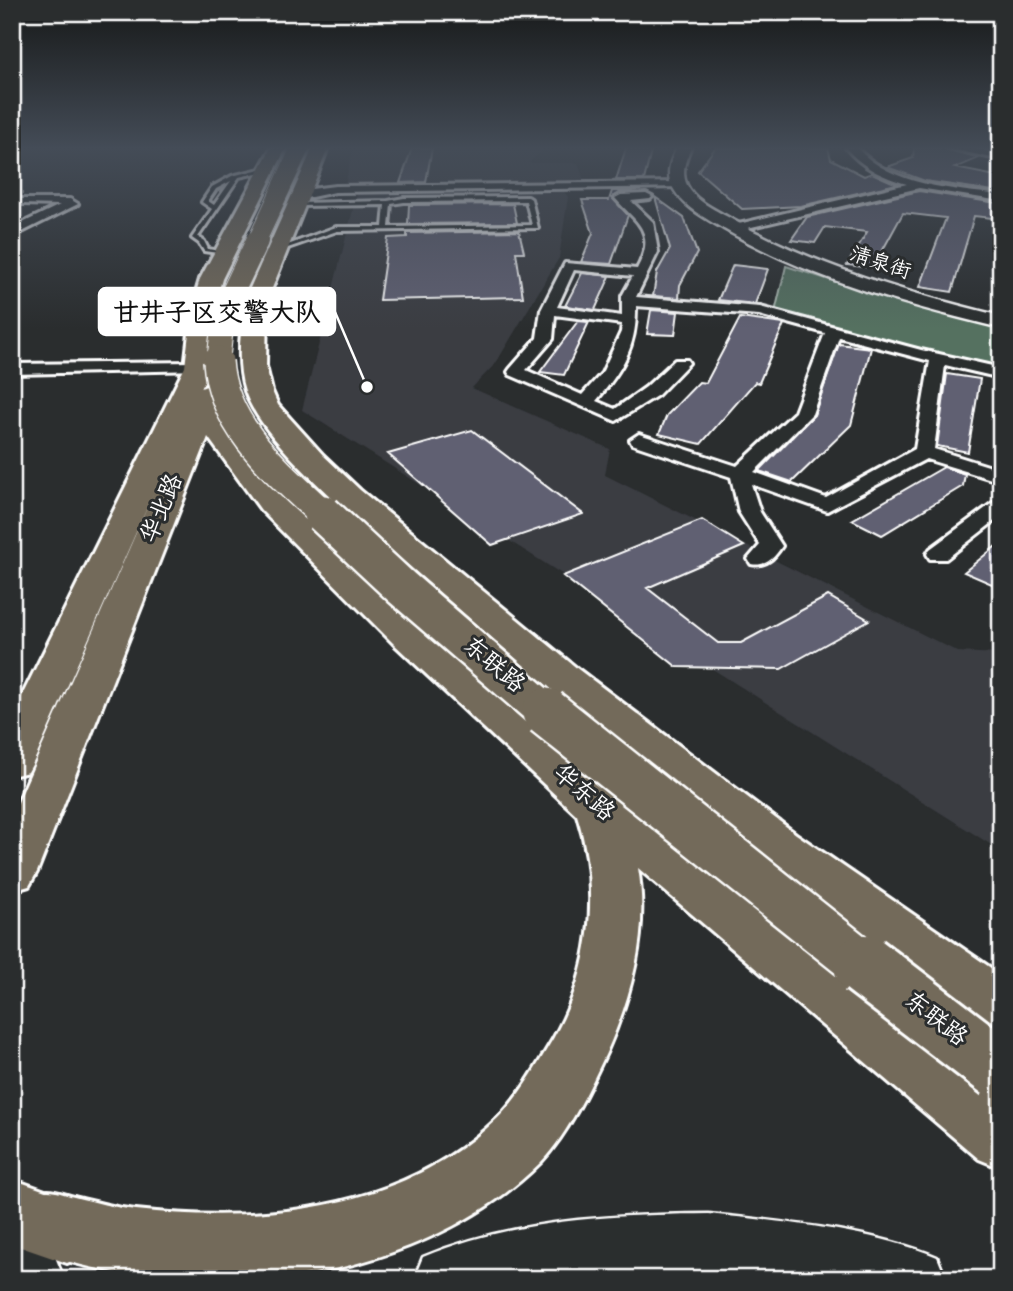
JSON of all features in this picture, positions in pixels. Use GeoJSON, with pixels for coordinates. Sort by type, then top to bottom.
{"type":"FeatureCollection","features":[{"type":"Feature","properties":{"kind":"main road","name":"华北路"},"geometry":{"type":"LineString","coordinates":[[12,761],[198,366],[203,307],[223,253],[247,208]]}},
{"type":"Feature","properties":{"kind":"main road","name":"东联路"},"geometry":{"type":"LineString","coordinates":[[287,208],[224,311],[215,358],[221,386],[232,414],[271,464],[440,622],[632,785],[1001,1070]]}},
{"type":"Feature","properties":{"kind":"main road","name":"华北路"},"geometry":{"type":"LineString","coordinates":[[12,872],[205,410],[280,249],[294,208]]}},
{"type":"Feature","properties":{"kind":"main road"},"geometry":{"type":"LineString","coordinates":[[257,303],[253,348],[255,374],[263,402],[295,443],[341,489],[481,610],[668,762],[894,933],[1001,1006]]}},
{"type":"Feature","properties":{"kind":"main road","name":"华东路"},"geometry":{"type":"LineString","coordinates":[[205,410],[229,449],[272,503],[406,635],[597,807],[1001,1138]]}},
{"type":"Feature","properties":{"kind":"main road"},"geometry":{"type":"LineString","coordinates":[[26,1246],[133,1243],[216,1250],[300,1244],[369,1227],[429,1206],[478,1176],[520,1139],[552,1096],[584,1040],[603,993],[612,940],[615,894],[611,853],[597,807]]}},
{"type":"Feature","properties":{"kind":"main road"},"geometry":{"type":"LineString","coordinates":[[26,1246],[208,1279]]}},
{"type":"Feature","properties":{"kind":"street"},"geometry":{"type":"LineString","coordinates":[[12,233],[63,208]]}},
{"type":"Feature","properties":{"kind":"street"},"geometry":{"type":"LineString","coordinates":[[586,401],[609,374],[629,332],[629,300],[652,252],[647,222],[632,208]]}},
{"type":"Feature","properties":{"kind":"street","name":"清泉街"},"geometry":{"type":"LineString","coordinates":[[701,208],[734,229],[792,257],[853,281],[924,303],[1001,321]]}},
{"type":"Feature","properties":{"kind":"street"},"geometry":{"type":"LineString","coordinates":[[734,229],[820,208]]}},
{"type":"Feature","properties":{"kind":"street"},"geometry":{"type":"LineString","coordinates":[[641,273],[570,266],[548,310],[545,339],[516,372],[616,416],[652,391],[681,363]]}},
{"type":"Feature","properties":{"kind":"street"},"geometry":{"type":"LineString","coordinates":[[629,300],[760,311],[938,359],[1001,373]]}},
{"type":"Feature","properties":{"kind":"street"},"geometry":{"type":"LineString","coordinates":[[548,310],[629,321]]}},
{"type":"Feature","properties":{"kind":"street"},"geometry":{"type":"LineString","coordinates":[[759,559],[771,546],[756,525],[741,495],[741,473],[803,414],[834,331]]}},
{"type":"Feature","properties":{"kind":"street"},"geometry":{"type":"LineString","coordinates":[[924,452],[938,359]]}},
{"type":"Feature","properties":{"kind":"street"},"geometry":{"type":"LineString","coordinates":[[12,369],[198,366]]}},
{"type":"Feature","properties":{"kind":"street"},"geometry":{"type":"LineString","coordinates":[[639,440],[741,473],[827,505],[924,452],[1001,476]]}},
{"type":"Feature","properties":{"kind":"street"},"geometry":{"type":"LineString","coordinates":[[938,554],[1001,506]]}},
{"type":"Feature","properties":{"kind":"street"},"geometry":{"type":"LineString","coordinates":[[445,1279],[519,1257],[621,1245],[709,1244],[802,1255],[915,1279]]}},
{"type":"Feature","properties":{"kind":"lane"},"geometry":{"type":"LineString","coordinates":[[215,208],[195,238],[202,242],[206,250],[223,253]]}},
{"type":"Feature","properties":{"kind":"lane"},"geometry":{"type":"LineString","coordinates":[[386,228],[388,208]]}},
{"type":"Feature","properties":{"kind":"lane"},"geometry":{"type":"LineString","coordinates":[[280,249],[326,230],[536,227],[531,208]]}},
{"type":"Feature","properties":{"kind":"shaded area"},"geometry":{"type":"Polygon","coordinates":[[[353,208],[566,208],[559,258],[496,363],[472,388],[610,449],[605,475],[958,652],[1001,654],[1001,851],[302,410],[353,208]]]}},
{"type":"Feature","properties":{"kind":"green space"},"geometry":{"type":"Polygon","coordinates":[[[786,266],[902,303],[1001,327],[1001,369],[905,348],[775,312],[786,266]]]}},
{"type":"Feature","properties":{"kind":"building"},"geometry":{"type":"Polygon","coordinates":[[[409,208],[514,208],[517,223],[408,224],[409,208]]]}},
{"type":"Feature","properties":{"kind":"building"},"geometry":{"type":"Polygon","coordinates":[[[585,208],[622,208],[628,215],[611,264],[581,262],[593,233],[585,208]]]}},
{"type":"Feature","properties":{"kind":"building"},"geometry":{"type":"Polygon","coordinates":[[[658,208],[671,208],[684,218],[697,253],[680,285],[679,298],[653,296],[657,272],[670,249],[658,208]]]}},
{"type":"Feature","properties":{"kind":"building"},"geometry":{"type":"Polygon","coordinates":[[[845,208],[995,208],[992,218],[974,216],[952,292],[920,287],[946,218],[903,213],[873,268],[847,265],[867,232],[825,227],[815,243],[791,240],[807,217],[845,208]]]}},
{"type":"Feature","properties":{"kind":"building"},"geometry":{"type":"Polygon","coordinates":[[[519,231],[524,252],[516,252],[523,297],[379,300],[388,238],[407,237],[407,233],[519,231]]]}},
{"type":"Feature","properties":{"kind":"building"},"geometry":{"type":"Polygon","coordinates":[[[733,265],[768,269],[755,304],[718,300],[733,265]]]}},
{"type":"Feature","properties":{"kind":"building"},"geometry":{"type":"Polygon","coordinates":[[[582,273],[610,276],[595,310],[565,306],[582,273]]]}},
{"type":"Feature","properties":{"kind":"building"},"geometry":{"type":"Polygon","coordinates":[[[651,310],[678,312],[675,335],[647,334],[651,310]]]}},
{"type":"Feature","properties":{"kind":"building"},"geometry":{"type":"Polygon","coordinates":[[[740,318],[784,324],[759,383],[755,382],[701,444],[659,434],[667,415],[699,382],[706,383],[740,318]]]}},
{"type":"Feature","properties":{"kind":"building"},"geometry":{"type":"Polygon","coordinates":[[[578,321],[589,322],[564,375],[540,372],[578,321]]]}},
{"type":"Feature","properties":{"kind":"building"},"geometry":{"type":"Polygon","coordinates":[[[839,344],[871,348],[851,425],[792,482],[759,471],[814,415],[839,344]]]}},
{"type":"Feature","properties":{"kind":"building"},"geometry":{"type":"Polygon","coordinates":[[[947,374],[980,379],[968,452],[937,446],[947,374]]]}},
{"type":"Feature","properties":{"kind":"building"},"geometry":{"type":"Polygon","coordinates":[[[472,430],[583,514],[492,545],[388,454],[472,430]]]}},
{"type":"Feature","properties":{"kind":"building"},"geometry":{"type":"Polygon","coordinates":[[[944,467],[965,474],[963,486],[882,535],[852,520],[944,467]]]}},
{"type":"Feature","properties":{"kind":"building"},"geometry":{"type":"Polygon","coordinates":[[[702,520],[744,546],[647,588],[718,643],[741,643],[828,596],[869,620],[781,669],[677,667],[563,576],[702,520]]]}},
{"type":"Feature","properties":{"kind":"building"},"geometry":{"type":"Polygon","coordinates":[[[1001,542],[1001,588],[964,572],[1001,542]]]}},
{"type":"Feature","properties":{"kind":"place","name":"甘井子区交警大队"},"geometry":{"type":"Point","coordinates":[367,387]}}]}
